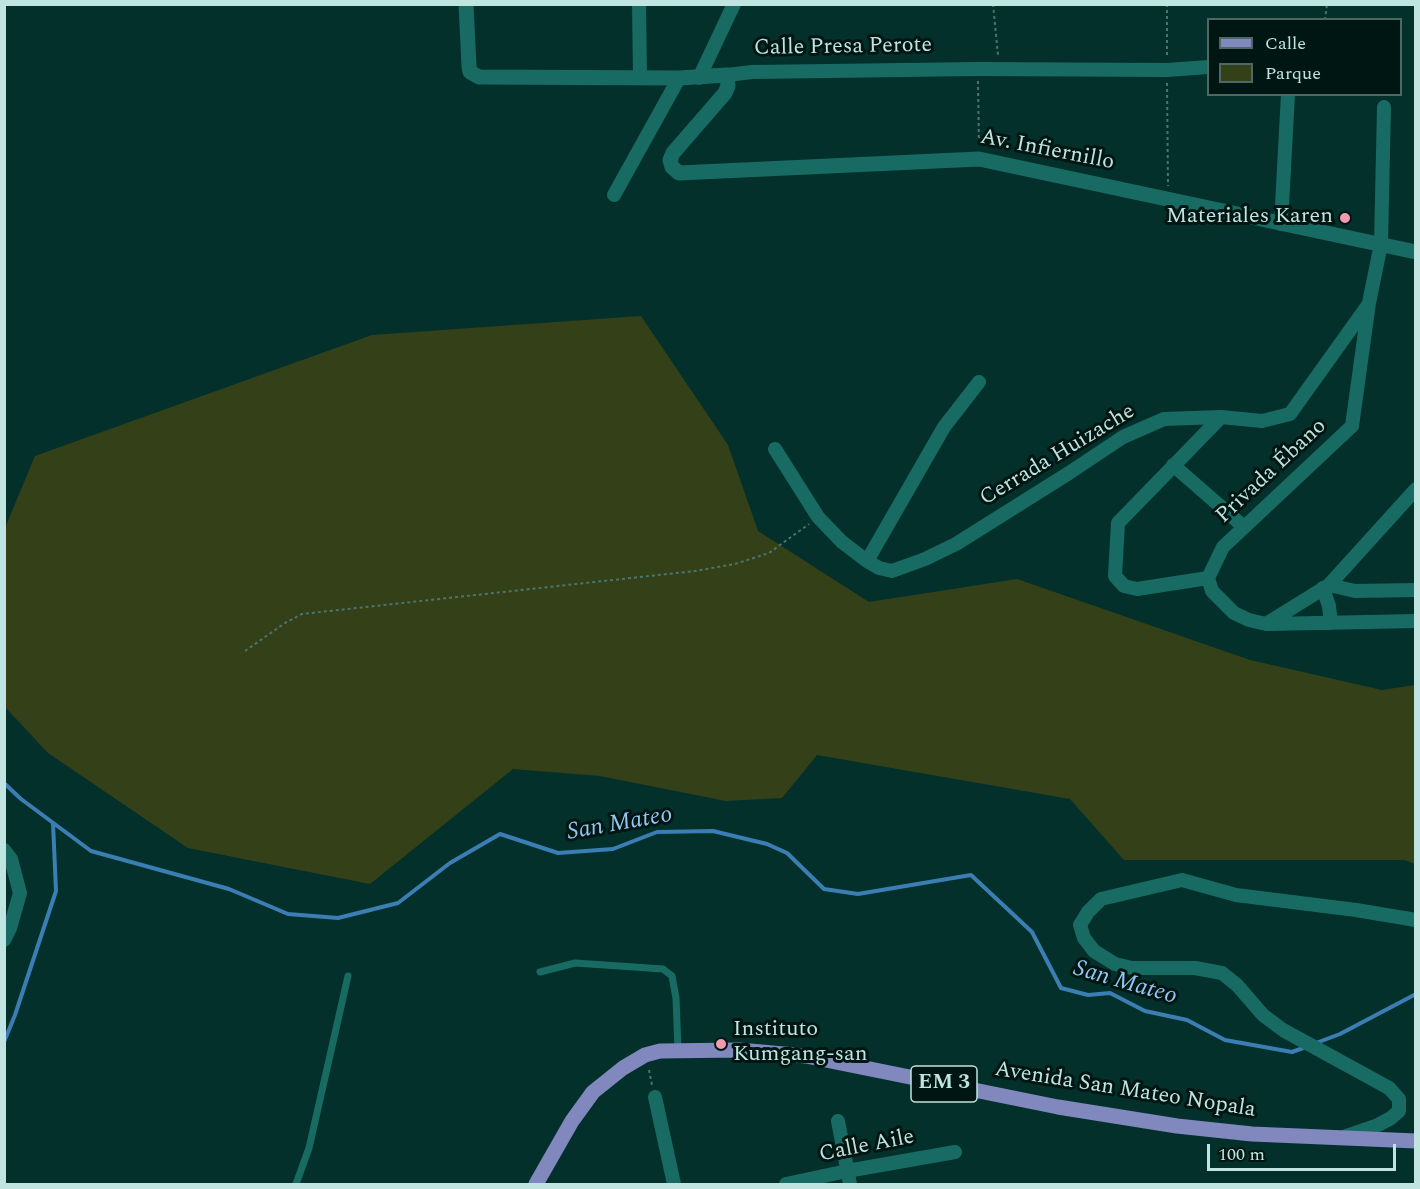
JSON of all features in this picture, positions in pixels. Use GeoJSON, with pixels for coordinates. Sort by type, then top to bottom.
{"type":"FeatureCollection","features":[{"type":"Feature","properties":{"kind":"main road","name":"Avenida San Mateo Nopala"},"geometry":{"type":"LineString","coordinates":[[536,1185],[572,1121],[593,1092],[623,1068],[645,1055],[678,1050],[739,1050],[806,1056],[1058,1107],[1156,1123],[1252,1134],[1416,1141]]}},
{"type":"Feature","properties":{"kind":"street","name":"Calle Presa Perote"},"geometry":{"type":"LineString","coordinates":[[466,4],[470,72],[479,77],[699,78],[752,72],[978,69],[1167,70],[1207,67]]}},
{"type":"Feature","properties":{"kind":"street"},"geometry":{"type":"LineString","coordinates":[[639,4],[639,77]]}},
{"type":"Feature","properties":{"kind":"street"},"geometry":{"type":"LineString","coordinates":[[699,78],[734,4]]}},
{"type":"Feature","properties":{"kind":"street","name":"Av. Infiernillo"},"geometry":{"type":"LineString","coordinates":[[727,75],[728,86],[725,93],[673,153],[670,160],[672,167],[679,173],[979,159],[1416,252]]}},
{"type":"Feature","properties":{"kind":"street"},"geometry":{"type":"LineString","coordinates":[[614,195],[679,78]]}},
{"type":"Feature","properties":{"kind":"street"},"geometry":{"type":"LineString","coordinates":[[1281,224],[1288,96]]}},
{"type":"Feature","properties":{"kind":"street","name":"Privada Ébano"},"geometry":{"type":"LineString","coordinates":[[1208,578],[1223,547],[1352,426],[1369,303],[1381,244],[1384,107]]}},
{"type":"Feature","properties":{"kind":"street","name":"Cerrada Huizache"},"geometry":{"type":"LineString","coordinates":[[775,449],[818,517],[842,542],[867,561],[879,568],[892,571],[925,559],[956,543],[1123,437],[1164,419],[1221,417],[1262,421],[1290,414],[1369,303]]}},
{"type":"Feature","properties":{"kind":"street"},"geometry":{"type":"LineString","coordinates":[[867,561],[944,427],[979,382]]}},
{"type":"Feature","properties":{"kind":"street"},"geometry":{"type":"LineString","coordinates":[[1221,417],[1118,523],[1115,576],[1124,586],[1137,589],[1208,578],[1212,591],[1234,613],[1266,624],[1416,621]]}},
{"type":"Feature","properties":{"kind":"street"},"geometry":{"type":"LineString","coordinates":[[1173,465],[1244,527]]}},
{"type":"Feature","properties":{"kind":"street"},"geometry":{"type":"LineString","coordinates":[[1266,624],[1326,586],[1416,489]]}},
{"type":"Feature","properties":{"kind":"street"},"geometry":{"type":"LineString","coordinates":[[1326,586],[1355,591],[1416,590]]}},
{"type":"Feature","properties":{"kind":"street"},"geometry":{"type":"LineString","coordinates":[[1326,586],[1331,622]]}},
{"type":"Feature","properties":{"kind":"street"},"geometry":{"type":"LineString","coordinates":[[4,850],[11,858],[20,893],[10,928],[4,940]]}},
{"type":"Feature","properties":{"kind":"street"},"geometry":{"type":"LineString","coordinates":[[1340,1138],[1391,1118],[1399,1111],[1399,1099],[1389,1088],[1283,1030],[1263,1015],[1238,985],[1222,973],[1195,968],[1132,968],[1115,964],[1094,951],[1084,938],[1080,925],[1088,912],[1101,899],[1182,880],[1236,895],[1416,920]]}},
{"type":"Feature","properties":{"kind":"street"},"geometry":{"type":"LineString","coordinates":[[655,1097],[674,1185]]}},
{"type":"Feature","properties":{"kind":"street"},"geometry":{"type":"LineString","coordinates":[[838,1121],[848,1178]]}},
{"type":"Feature","properties":{"kind":"street","name":"Calle Aile"},"geometry":{"type":"LineString","coordinates":[[786,1185],[848,1178],[955,1152]]}},
{"type":"Feature","properties":{"kind":"lane"},"geometry":{"type":"LineString","coordinates":[[540,972],[575,963],[663,969],[672,976],[676,998],[678,1050]]}},
{"type":"Feature","properties":{"kind":"lane"},"geometry":{"type":"LineString","coordinates":[[296,1185],[309,1148],[348,976]]}},
{"type":"Feature","properties":{"kind":"path"},"geometry":{"type":"LineString","coordinates":[[993,4],[999,69]]}},
{"type":"Feature","properties":{"kind":"path"},"geometry":{"type":"LineString","coordinates":[[1167,4],[1168,198]]}},
{"type":"Feature","properties":{"kind":"path"},"geometry":{"type":"LineString","coordinates":[[978,69],[979,159]]}},
{"type":"Feature","properties":{"kind":"path"},"geometry":{"type":"LineString","coordinates":[[244,651],[285,622],[302,614],[695,571],[735,564],[769,553],[818,517]]}},
{"type":"Feature","properties":{"kind":"path"},"geometry":{"type":"LineString","coordinates":[[645,1055],[655,1097]]}},
{"type":"Feature","properties":{"kind":"green space"},"geometry":{"type":"Polygon","coordinates":[[[641,316],[728,445],[758,531],[869,602],[1017,579],[1250,660],[1382,690],[1415,685],[1415,864],[1405,860],[1124,860],[1070,799],[817,755],[782,798],[726,801],[600,776],[513,769],[370,884],[188,848],[48,753],[5,707],[5,528],[35,456],[372,335],[641,316]]]}},
{"type":"Feature","properties":{"kind":"waterway","name":"San Mateo"},"geometry":{"type":"LineString","coordinates":[[4,783],[21,799],[91,851],[229,889],[288,914],[338,918],[398,903],[450,863],[500,834],[558,853],[613,849],[657,832],[713,831],[767,844],[787,853],[824,889],[858,894],[971,875],[1032,932],[1061,988],[1088,995],[1110,993],[1145,1011],[1187,1020],[1225,1040],[1292,1052],[1306,1047]]}},
{"type":"Feature","properties":{"kind":"waterway"},"geometry":{"type":"LineString","coordinates":[[4,1042],[56,891],[53,823]]}},
{"type":"Feature","properties":{"kind":"waterway","name":"San Mateo"},"geometry":{"type":"LineString","coordinates":[[1316,1043],[1340,1034],[1416,994]]}},
{"type":"Feature","properties":{"kind":"place","name":"Materiales Karen"},"geometry":{"type":"Point","coordinates":[1345,218]}},
{"type":"Feature","properties":{"kind":"place","name":"Instituto Kumgang-san"},"geometry":{"type":"Point","coordinates":[721,1044]}}]}
